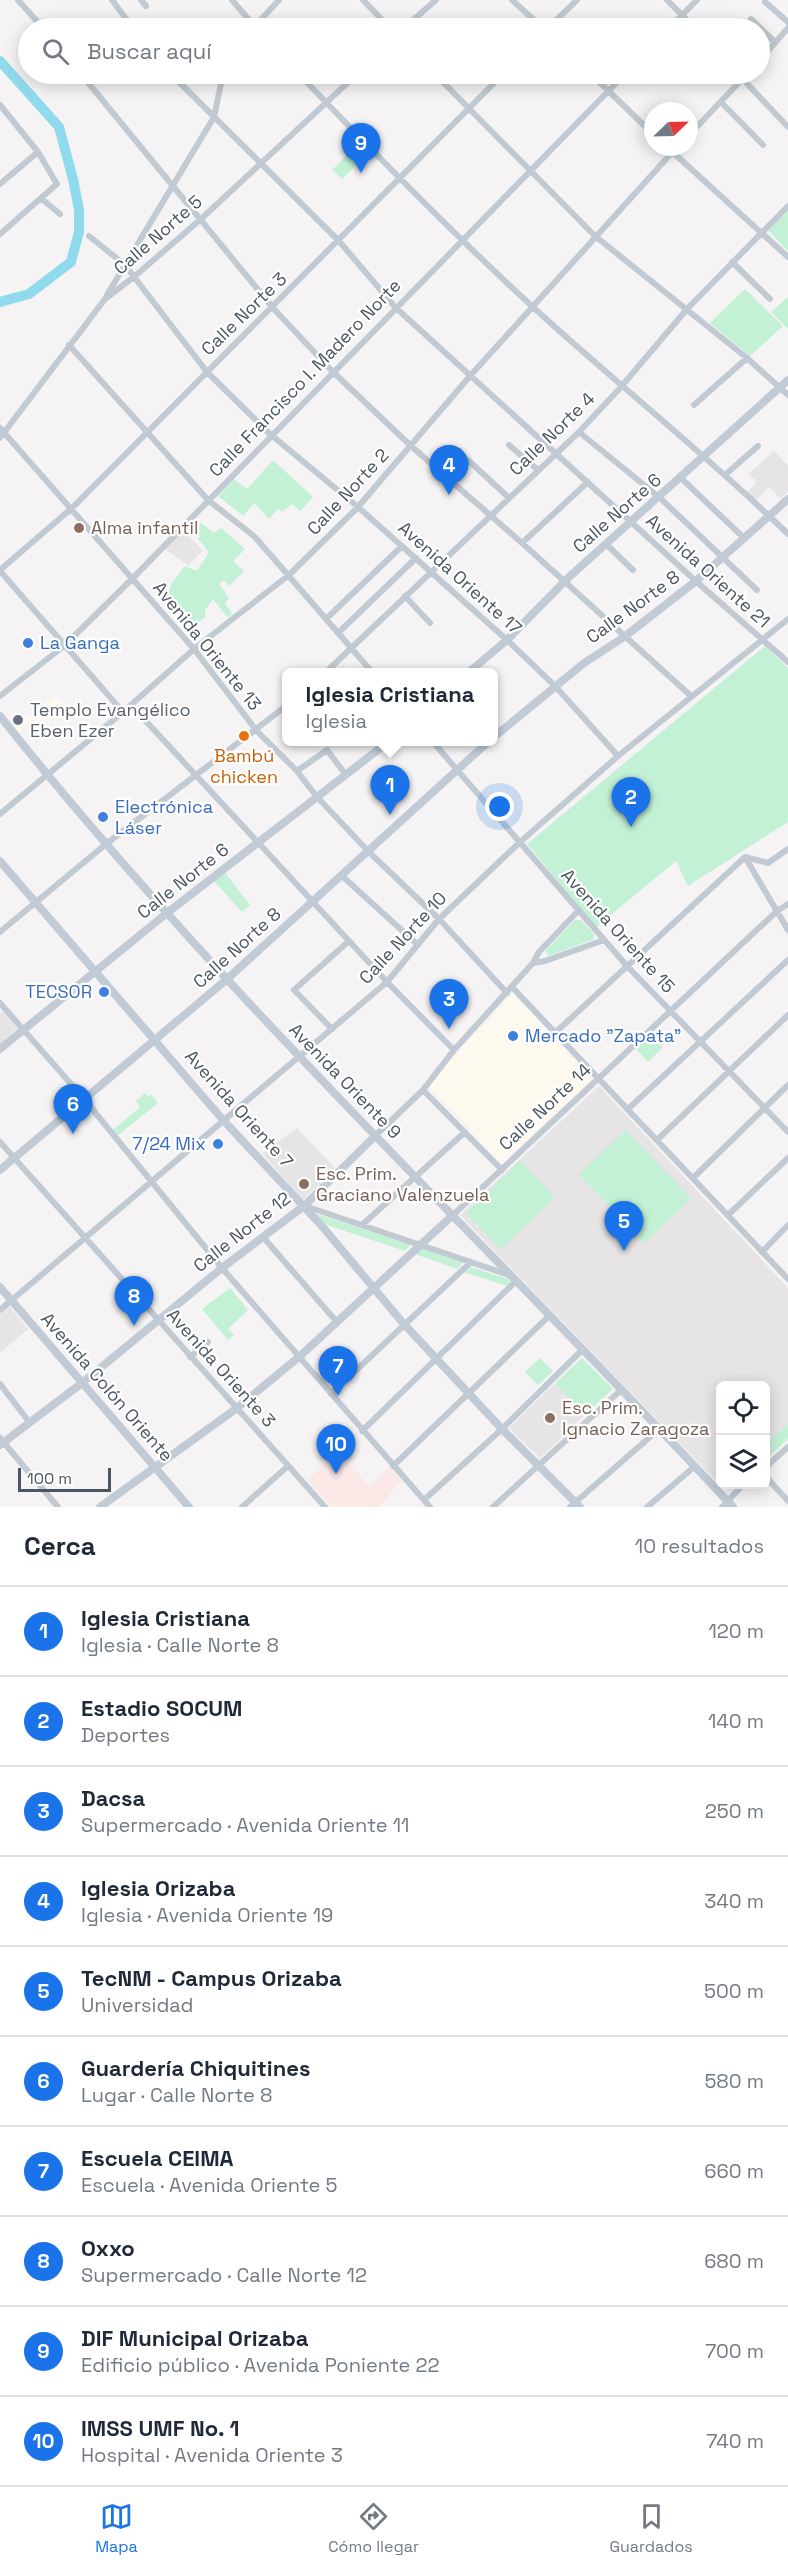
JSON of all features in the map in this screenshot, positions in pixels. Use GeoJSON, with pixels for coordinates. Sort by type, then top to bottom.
{"type":"FeatureCollection","features":[{"type":"Feature","properties":{"kind":"street"},"geometry":{"type":"LineString","coordinates":[[18,0],[34,18]]}},
{"type":"Feature","properties":{"kind":"street"},"geometry":{"type":"LineString","coordinates":[[232,0],[246,18]]}},
{"type":"Feature","properties":{"kind":"street"},"geometry":{"type":"LineString","coordinates":[[263,18],[279,0]]}},
{"type":"Feature","properties":{"kind":"street"},"geometry":{"type":"LineString","coordinates":[[363,0],[380,18]]}},
{"type":"Feature","properties":{"kind":"street"},"geometry":{"type":"LineString","coordinates":[[416,18],[436,0]]}},
{"type":"Feature","properties":{"kind":"street"},"geometry":{"type":"LineString","coordinates":[[512,0],[533,18]]}},
{"type":"Feature","properties":{"kind":"street"},"geometry":{"type":"LineString","coordinates":[[556,18],[577,0]]}},
{"type":"Feature","properties":{"kind":"street"},"geometry":{"type":"LineString","coordinates":[[667,0],[685,18]]}},
{"type":"Feature","properties":{"kind":"street"},"geometry":{"type":"LineString","coordinates":[[679,18],[697,0]]}},
{"type":"Feature","properties":{"kind":"street"},"geometry":{"type":"LineString","coordinates":[[113,1],[126,18]]}},
{"type":"Feature","properties":{"kind":"street"},"geometry":{"type":"LineString","coordinates":[[765,2],[788,22]]}},
{"type":"Feature","properties":{"kind":"street"},"geometry":{"type":"LineString","coordinates":[[770,48],[788,28]]}},
{"type":"Feature","properties":{"kind":"street"},"geometry":{"type":"LineString","coordinates":[[770,36],[776,42]]}},
{"type":"Feature","properties":{"kind":"street"},"geometry":{"type":"LineString","coordinates":[[89,84],[174,184],[273,308],[332,372],[411,446],[691,696]]}},
{"type":"Feature","properties":{"kind":"street","name":"Avenida Oriente 21"},"geometry":{"type":"LineString","coordinates":[[181,84],[339,241],[395,307],[788,662]]}},
{"type":"Feature","properties":{"kind":"street"},"geometry":{"type":"LineString","coordinates":[[105,299],[214,117],[221,84]]}},
{"type":"Feature","properties":{"kind":"street"},"geometry":{"type":"LineString","coordinates":[[309,84],[359,138],[532,306],[621,387],[704,456],[788,534]]}},
{"type":"Feature","properties":{"kind":"street","name":"Calle Norte 5"},"geometry":{"type":"LineString","coordinates":[[2,433],[105,299],[201,219],[346,84]]}},
{"type":"Feature","properties":{"kind":"street"},"geometry":{"type":"LineString","coordinates":[[445,84],[595,236],[747,358],[788,395]]}},
{"type":"Feature","properties":{"kind":"street","name":"Calle Norte 3"},"geometry":{"type":"LineString","coordinates":[[0,571],[72,508],[494,84]]}},
{"type":"Feature","properties":{"kind":"street"},"geometry":{"type":"LineString","coordinates":[[602,84],[644,125]]}},
{"type":"Feature","properties":{"kind":"street","name":"Calle Francisco I. Madero Norte"},"geometry":{"type":"LineString","coordinates":[[0,696],[64,646],[133,578],[270,435],[615,84]]}},
{"type":"Feature","properties":{"kind":"street"},"geometry":{"type":"LineString","coordinates":[[698,126],[735,84]]}},
{"type":"Feature","properties":{"kind":"street"},"geometry":{"type":"LineString","coordinates":[[750,84],[788,127]]}},
{"type":"Feature","properties":{"kind":"street"},"geometry":{"type":"LineString","coordinates":[[721,102],[763,145]]}},
{"type":"Feature","properties":{"kind":"street"},"geometry":{"type":"LineString","coordinates":[[0,105],[38,152],[57,184],[0,234]]}},
{"type":"Feature","properties":{"kind":"street"},"geometry":{"type":"LineString","coordinates":[[0,183],[38,152]]}},
{"type":"Feature","properties":{"kind":"street","name":"Calle Norte 2"},"geometry":{"type":"LineString","coordinates":[[0,814],[194,650],[289,575],[358,507],[470,376],[666,156]]}},
{"type":"Feature","properties":{"kind":"street"},"geometry":{"type":"LineString","coordinates":[[680,156],[788,257]]}},
{"type":"Feature","properties":{"kind":"street"},"geometry":{"type":"LineString","coordinates":[[42,199],[60,214]]}},
{"type":"Feature","properties":{"kind":"street","name":"Calle Norte 4"},"geometry":{"type":"LineString","coordinates":[[331,668],[352,650],[508,496],[579,432],[621,387],[687,309],[788,207]]}},
{"type":"Feature","properties":{"kind":"street","name":"Avenida Oriente 17"},"geometry":{"type":"LineString","coordinates":[[89,236],[125,265],[207,372],[270,435],[358,507],[507,640],[555,686],[618,756]]}},
{"type":"Feature","properties":{"kind":"street"},"geometry":{"type":"LineString","coordinates":[[732,262],[770,299]]}},
{"type":"Feature","properties":{"kind":"street"},"geometry":{"type":"LineString","coordinates":[[69,345],[148,430],[208,500],[255,537],[368,668]]}},
{"type":"Feature","properties":{"kind":"street"},"geometry":{"type":"LineString","coordinates":[[694,405],[747,358]]}},
{"type":"Feature","properties":{"kind":"street","name":"Calle Norte 6"},"geometry":{"type":"LineString","coordinates":[[474,668],[507,640],[564,582],[660,498],[788,380]]}},
{"type":"Feature","properties":{"kind":"street"},"geometry":{"type":"LineString","coordinates":[[579,432],[660,498],[757,590]]}},
{"type":"Feature","properties":{"kind":"street","name":"Avenida Oriente 13"},"geometry":{"type":"LineString","coordinates":[[2,433],[133,578],[194,650],[256,730],[297,771],[317,797],[368,851],[439,919],[507,993]]}},
{"type":"Feature","properties":{"kind":"street"},"geometry":{"type":"LineString","coordinates":[[509,445],[538,470]]}},
{"type":"Feature","properties":{"kind":"street"},"geometry":{"type":"LineString","coordinates":[[725,475],[758,446]]}},
{"type":"Feature","properties":{"kind":"street"},"geometry":{"type":"LineString","coordinates":[[468,460],[508,496]]}},
{"type":"Feature","properties":{"kind":"street"},"geometry":{"type":"LineString","coordinates":[[681,478],[743,537]]}},
{"type":"Feature","properties":{"kind":"street"},"geometry":{"type":"LineString","coordinates":[[522,543],[588,482]]}},
{"type":"Feature","properties":{"kind":"street","name":"Calle Norte 8"},"geometry":{"type":"LineString","coordinates":[[498,734],[584,663],[624,638],[696,581],[788,499]]}},
{"type":"Feature","properties":{"kind":"street"},"geometry":{"type":"LineString","coordinates":[[606,544],[633,570]]}},
{"type":"Feature","properties":{"kind":"street"},"geometry":{"type":"LineString","coordinates":[[326,619],[402,546]]}},
{"type":"Feature","properties":{"kind":"street"},"geometry":{"type":"LineString","coordinates":[[338,633],[416,558]]}},
{"type":"Feature","properties":{"kind":"street"},"geometry":{"type":"LineString","coordinates":[[0,571],[123,712]]}},
{"type":"Feature","properties":{"kind":"street"},"geometry":{"type":"LineString","coordinates":[[405,596],[430,624]]}},
{"type":"Feature","properties":{"kind":"street","name":"Calle Norte 10"},"geometry":{"type":"LineString","coordinates":[[0,1310],[387,982],[439,919],[520,842],[618,756],[788,619]]}},
{"type":"Feature","properties":{"kind":"street"},"geometry":{"type":"LineString","coordinates":[[131,705],[387,982],[454,1050]]}},
{"type":"Feature","properties":{"kind":"street"},"geometry":{"type":"LineString","coordinates":[[0,932],[106,844],[282,709]]}},
{"type":"Feature","properties":{"kind":"street","name":"Avenida Oriente 9"},"geometry":{"type":"LineString","coordinates":[[0,716],[46,775],[226,980],[659,1429],[727,1505]]}},
{"type":"Feature","properties":{"kind":"street","name":"Calle Norte 6"},"geometry":{"type":"LineString","coordinates":[[0,1049],[166,913],[258,844],[381,746]]}},
{"type":"Feature","properties":{"kind":"street","name":"Avenida Oriente 15"},"geometry":{"type":"LineString","coordinates":[[437,746],[626,965],[788,1132]]}},
{"type":"Feature","properties":{"kind":"street","name":"Calle Norte 8"},"geometry":{"type":"LineString","coordinates":[[0,1170],[226,980],[483,746]]}},
{"type":"Feature","properties":{"kind":"street"},"geometry":{"type":"LineString","coordinates":[[297,771],[327,750],[346,775]]}},
{"type":"Feature","properties":{"kind":"street"},"geometry":{"type":"LineString","coordinates":[[745,857],[768,862],[788,849]]}},
{"type":"Feature","properties":{"kind":"street"},"geometry":{"type":"LineString","coordinates":[[745,857],[788,930]]}},
{"type":"Feature","properties":{"kind":"street"},"geometry":{"type":"LineString","coordinates":[[556,1032],[745,857]]}},
{"type":"Feature","properties":{"kind":"street","name":"Avenida Oriente 7"},"geometry":{"type":"LineString","coordinates":[[0,861],[224,1121],[304,1206],[372,1288],[468,1394],[575,1506]]}},
{"type":"Feature","properties":{"kind":"street"},"geometry":{"type":"LineString","coordinates":[[341,875],[418,945]]}},
{"type":"Feature","properties":{"kind":"street","name":"Calle Norte 14"},"geometry":{"type":"LineString","coordinates":[[100,1507],[156,1469],[237,1408],[299,1357],[600,1079],[669,1011],[777,911],[788,904]]}},
{"type":"Feature","properties":{"kind":"street","name":"Calle Norte 12"},"geometry":{"type":"LineString","coordinates":[[1,1442],[82,1383],[222,1268],[304,1206],[423,1090],[425,1083],[507,993],[533,963],[539,952],[579,910]]}},
{"type":"Feature","properties":{"kind":"street"},"geometry":{"type":"LineString","coordinates":[[533,963],[604,940]]}},
{"type":"Feature","properties":{"kind":"street"},"geometry":{"type":"LineString","coordinates":[[332,1029],[294,990],[350,941]]}},
{"type":"Feature","properties":{"kind":"street"},"geometry":{"type":"LineString","coordinates":[[539,952],[545,961]]}},
{"type":"Feature","properties":{"kind":"street"},"geometry":{"type":"LineString","coordinates":[[628,1109],[788,960]]}},
{"type":"Feature","properties":{"kind":"street"},"geometry":{"type":"LineString","coordinates":[[512,987],[788,1279]]}},
{"type":"Feature","properties":{"kind":"street"},"geometry":{"type":"LineString","coordinates":[[0,1003],[85,1100],[222,1268],[430,1507]]}},
{"type":"Feature","properties":{"kind":"street"},"geometry":{"type":"LineString","coordinates":[[657,1140],[788,1015]]}},
{"type":"Feature","properties":{"kind":"street"},"geometry":{"type":"LineString","coordinates":[[693,1178],[788,1085]]}},
{"type":"Feature","properties":{"kind":"street"},"geometry":{"type":"LineString","coordinates":[[423,1090],[502,1170]]}},
{"type":"Feature","properties":{"kind":"street"},"geometry":{"type":"LineString","coordinates":[[363,1224],[465,1132]]}},
{"type":"Feature","properties":{"kind":"street","name":"Avenida Oriente 3"},"geometry":{"type":"LineString","coordinates":[[0,1142],[325,1507]]}},
{"type":"Feature","properties":{"kind":"street"},"geometry":{"type":"LineString","coordinates":[[728,1215],[788,1158]]}},
{"type":"Feature","properties":{"kind":"street"},"geometry":{"type":"LineString","coordinates":[[304,1206],[363,1224],[513,1278],[362,1431]]}},
{"type":"Feature","properties":{"kind":"street"},"geometry":{"type":"LineString","coordinates":[[762,1251],[788,1225]]}},
{"type":"Feature","properties":{"kind":"street"},"geometry":{"type":"LineString","coordinates":[[263,1237],[336,1321]]}},
{"type":"Feature","properties":{"kind":"street"},"geometry":{"type":"LineString","coordinates":[[331,1394],[471,1262]]}},
{"type":"Feature","properties":{"kind":"street","name":"Avenida Colón Oriente"},"geometry":{"type":"LineString","coordinates":[[0,1287],[189,1507]]}},
{"type":"Feature","properties":{"kind":"street"},"geometry":{"type":"LineString","coordinates":[[393,1466],[549,1316]]}},
{"type":"Feature","properties":{"kind":"street"},"geometry":{"type":"LineString","coordinates":[[190,1357],[208,1342]]}},
{"type":"Feature","properties":{"kind":"street"},"geometry":{"type":"LineString","coordinates":[[423,1500],[502,1429],[582,1350]]}},
{"type":"Feature","properties":{"kind":"street"},"geometry":{"type":"LineString","coordinates":[[0,1384],[30,1423]]}},
{"type":"Feature","properties":{"kind":"street"},"geometry":{"type":"LineString","coordinates":[[493,1507],[621,1390]]}},
{"type":"Feature","properties":{"kind":"street"},"geometry":{"type":"LineString","coordinates":[[575,1506],[659,1429]]}},
{"type":"Feature","properties":{"kind":"street"},"geometry":{"type":"LineString","coordinates":[[1,1442],[58,1507]]}},
{"type":"Feature","properties":{"kind":"street"},"geometry":{"type":"LineString","coordinates":[[770,1463],[788,1447]]}},
{"type":"Feature","properties":{"kind":"street"},"geometry":{"type":"LineString","coordinates":[[242,1507],[288,1466]]}},
{"type":"Feature","properties":{"kind":"street"},"geometry":{"type":"LineString","coordinates":[[647,1507],[694,1467]]}},
{"type":"Feature","properties":{"kind":"street"},"geometry":{"type":"LineString","coordinates":[[770,1482],[788,1501]]}},
{"type":"Feature","properties":{"kind":"street"},"geometry":{"type":"LineString","coordinates":[[727,1505],[730,1495],[738,1489]]}},
{"type":"Feature","properties":{"kind":"shaded area"},"geometry":{"type":"Polygon","coordinates":[[[774,451],[788,466],[788,492],[780,498],[769,487],[756,500],[747,492],[757,482],[748,474],[774,451]]]}},
{"type":"Feature","properties":{"kind":"shaded area"},"geometry":{"type":"Polygon","coordinates":[[[183,530],[203,551],[188,565],[165,549],[183,530]]]}},
{"type":"Feature","properties":{"kind":"shaded area"},"geometry":{"type":"Polygon","coordinates":[[[55,695],[62,703],[40,723],[35,718],[17,733],[14,729],[55,695]]]}},
{"type":"Feature","properties":{"kind":"shaded area","name":"Mercado \"Zapata\""},"geometry":{"type":"Polygon","coordinates":[[[513,994],[592,1079],[502,1163],[427,1085],[513,994]]]}},
{"type":"Feature","properties":{"kind":"shaded area"},"geometry":{"type":"Polygon","coordinates":[[[3,1011],[18,1028],[0,1044],[0,1014],[3,1011]]]}},
{"type":"Feature","properties":{"kind":"shaded area"},"geometry":{"type":"Polygon","coordinates":[[[599,1086],[788,1288],[788,1424],[770,1440],[770,1381],[716,1381],[716,1481],[460,1215],[599,1086]]]}},
{"type":"Feature","properties":{"kind":"shaded area","name":"Esc. Prim. Graciano Valenzuela"},"geometry":{"type":"Polygon","coordinates":[[[297,1128],[335,1168],[303,1200],[262,1153],[297,1128]]]}},
{"type":"Feature","properties":{"kind":"shaded area"},"geometry":{"type":"Polygon","coordinates":[[[9,1306],[28,1329],[0,1353],[0,1314],[9,1306]]]}},
{"type":"Feature","properties":{"kind":"shaded area","name":"Esc. Prim. Ignacio Zaragoza"},"geometry":{"type":"Polygon","coordinates":[[[555,1383],[585,1415],[540,1458],[509,1428],[555,1383]]]}},
{"type":"Feature","properties":{"kind":"shaded area"},"geometry":{"type":"Polygon","coordinates":[[[338,1452],[369,1486],[390,1468],[401,1480],[379,1507],[332,1507],[308,1480],[338,1452]]]}},
{"type":"Feature","properties":{"kind":"green space"},"geometry":{"type":"Polygon","coordinates":[[[352,150],[361,160],[342,179],[332,170],[352,150]]]}},
{"type":"Feature","properties":{"kind":"green space"},"geometry":{"type":"Polygon","coordinates":[[[788,211],[788,251],[768,230],[788,211]]]}},
{"type":"Feature","properties":{"kind":"green space"},"geometry":{"type":"Polygon","coordinates":[[[745,289],[783,326],[750,356],[710,323],[745,289]]]}},
{"type":"Feature","properties":{"kind":"green space"},"geometry":{"type":"Polygon","coordinates":[[[788,297],[788,329],[771,312],[788,297]]]}},
{"type":"Feature","properties":{"kind":"green space"},"geometry":{"type":"Polygon","coordinates":[[[273,460],[313,497],[300,511],[292,504],[282,512],[278,509],[269,519],[254,503],[243,516],[218,496],[234,479],[247,489],[273,460]]]}},
{"type":"Feature","properties":{"kind":"green space"},"geometry":{"type":"Polygon","coordinates":[[[201,523],[214,533],[221,528],[245,549],[233,561],[244,571],[229,586],[224,580],[219,584],[229,598],[225,603],[232,614],[228,618],[213,599],[205,610],[205,617],[197,623],[187,618],[167,596],[172,583],[185,566],[197,571],[209,552],[198,539],[200,536],[195,530],[201,523]]]}},
{"type":"Feature","properties":{"kind":"green space"},"geometry":{"type":"Polygon","coordinates":[[[765,646],[788,668],[788,822],[688,886],[676,861],[596,927],[527,844],[765,646]]]}},
{"type":"Feature","properties":{"kind":"green space"},"geometry":{"type":"Polygon","coordinates":[[[225,873],[250,905],[242,912],[214,881],[225,873]]]}},
{"type":"Feature","properties":{"kind":"green space"},"geometry":{"type":"Polygon","coordinates":[[[575,920],[581,920],[594,934],[594,939],[548,956],[546,950],[575,920]]]}},
{"type":"Feature","properties":{"kind":"green space"},"geometry":{"type":"Polygon","coordinates":[[[650,1035],[663,1047],[648,1062],[636,1049],[650,1035]]]}},
{"type":"Feature","properties":{"kind":"green space"},"geometry":{"type":"Polygon","coordinates":[[[145,1093],[148,1097],[151,1094],[158,1103],[117,1136],[112,1131],[140,1107],[136,1101],[145,1093]]]}},
{"type":"Feature","properties":{"kind":"green space"},"geometry":{"type":"Polygon","coordinates":[[[626,1130],[691,1199],[644,1243],[579,1174],[626,1130]]]}},
{"type":"Feature","properties":{"kind":"green space"},"geometry":{"type":"Polygon","coordinates":[[[520,1161],[555,1197],[501,1249],[466,1213],[520,1161]]]}},
{"type":"Feature","properties":{"kind":"green space"},"geometry":{"type":"Polygon","coordinates":[[[317,1214],[411,1245],[405,1251],[324,1224],[317,1214]]]}},
{"type":"Feature","properties":{"kind":"green space"},"geometry":{"type":"Polygon","coordinates":[[[421,1248],[463,1263],[457,1269],[415,1254],[421,1248]]]}},
{"type":"Feature","properties":{"kind":"green space"},"geometry":{"type":"Polygon","coordinates":[[[470,1267],[509,1279],[510,1282],[507,1286],[464,1272],[470,1267]]]}},
{"type":"Feature","properties":{"kind":"green space"},"geometry":{"type":"Polygon","coordinates":[[[230,1288],[248,1310],[228,1329],[234,1335],[228,1340],[202,1309],[230,1288]]]}},
{"type":"Feature","properties":{"kind":"green space"},"geometry":{"type":"Polygon","coordinates":[[[540,1358],[553,1371],[538,1385],[525,1372],[540,1358]]]}},
{"type":"Feature","properties":{"kind":"green space"},"geometry":{"type":"Polygon","coordinates":[[[582,1358],[613,1389],[585,1415],[555,1383],[582,1358]]]}},
{"type":"Feature","properties":{"kind":"green space"},"geometry":{"type":"Polygon","coordinates":[[[788,1424],[788,1439],[770,1455],[770,1440],[788,1424]]]}},
{"type":"Feature","properties":{"kind":"waterway"},"geometry":{"type":"LineString","coordinates":[[0,61],[18,81]]}},
{"type":"Feature","properties":{"kind":"waterway"},"geometry":{"type":"LineString","coordinates":[[0,302],[29,294],[71,262],[79,232],[79,210],[59,127],[21,84]]}},
{"type":"Feature","properties":{"kind":"place","name":"DIF Municipal Orizaba"},"geometry":{"type":"Point","coordinates":[361,173]}},
{"type":"Feature","properties":{"kind":"place","name":"Iglesia Orizaba"},"geometry":{"type":"Point","coordinates":[449,495]}},
{"type":"Feature","properties":{"kind":"place","name":"Alma infantil"},"geometry":{"type":"Point","coordinates":[79,528]}},
{"type":"Feature","properties":{"kind":"place","name":"La Ganga"},"geometry":{"type":"Point","coordinates":[28,643]}},
{"type":"Feature","properties":{"kind":"place","name":"Templo Evangélico Eben Ezer"},"geometry":{"type":"Point","coordinates":[18,720]}},
{"type":"Feature","properties":{"kind":"place","name":"Bambú chicken"},"geometry":{"type":"Point","coordinates":[244,736]}},
{"type":"Feature","properties":{"kind":"place","name":"Iglesia Cristiana"},"geometry":{"type":"Point","coordinates":[390,815]}},
{"type":"Feature","properties":{"kind":"place","name":"Electrónica Láser"},"geometry":{"type":"Point","coordinates":[103,817]}},
{"type":"Feature","properties":{"kind":"place","name":"Estadio SOCUM"},"geometry":{"type":"Point","coordinates":[631,827]}},
{"type":"Feature","properties":{"kind":"place","name":"TECSOR"},"geometry":{"type":"Point","coordinates":[104,992]}},
{"type":"Feature","properties":{"kind":"place","name":"Dacsa"},"geometry":{"type":"Point","coordinates":[449,1029]}},
{"type":"Feature","properties":{"kind":"place","name":"Mercado \"Zapata\""},"geometry":{"type":"Point","coordinates":[513,1036]}},
{"type":"Feature","properties":{"kind":"place","name":"Guardería Chiquitines"},"geometry":{"type":"Point","coordinates":[73,1134]}},
{"type":"Feature","properties":{"kind":"place","name":"7/24 Mix"},"geometry":{"type":"Point","coordinates":[218,1144]}},
{"type":"Feature","properties":{"kind":"place","name":"Esc. Prim. Graciano Valenzuela"},"geometry":{"type":"Point","coordinates":[304,1184]}},
{"type":"Feature","properties":{"kind":"place","name":"TecNM - Campus Orizaba"},"geometry":{"type":"Point","coordinates":[624,1251]}},
{"type":"Feature","properties":{"kind":"place","name":"Oxxo"},"geometry":{"type":"Point","coordinates":[134,1326]}},
{"type":"Feature","properties":{"kind":"place","name":"Escuela CEIMA"},"geometry":{"type":"Point","coordinates":[338,1396]}},
{"type":"Feature","properties":{"kind":"place","name":"Esc. Prim. Ignacio Zaragoza"},"geometry":{"type":"Point","coordinates":[550,1418]}},
{"type":"Feature","properties":{"kind":"place","name":"IMSS UMF No. 1"},"geometry":{"type":"Point","coordinates":[336,1474]}}]}
